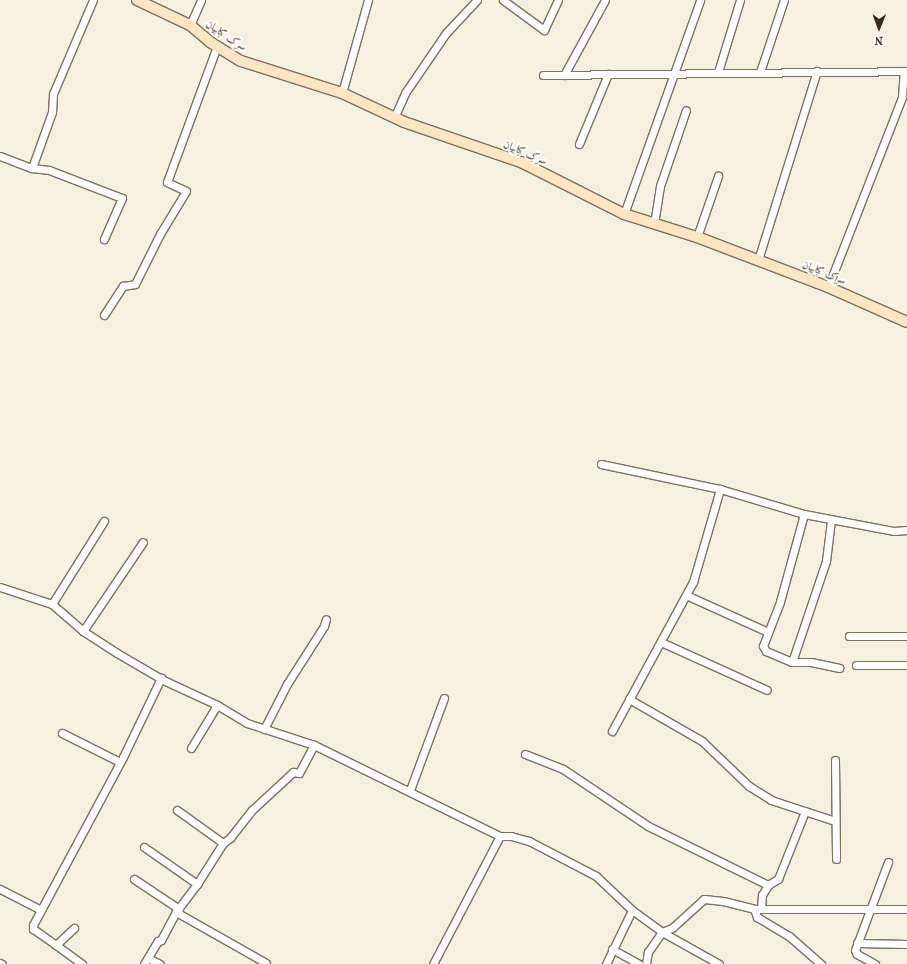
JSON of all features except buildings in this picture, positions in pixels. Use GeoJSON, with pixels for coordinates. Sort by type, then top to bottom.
{"type":"FeatureCollection","features":[{"type":"Feature","properties":{"kind":"street"},"geometry":{"type":"LineString","coordinates":[[32,168],[52,112],[53,94],[92,0]]}},
{"type":"Feature","properties":{"kind":"street","name":"سرک کبابیان"},"geometry":{"type":"LineString","coordinates":[[139,0],[190,25],[217,46],[241,61],[342,93],[394,118],[520,162],[624,214],[758,260],[828,287],[907,322]]}},
{"type":"Feature","properties":{"kind":"street"},"geometry":{"type":"LineString","coordinates":[[190,25],[201,0]]}},
{"type":"Feature","properties":{"kind":"street"},"geometry":{"type":"LineString","coordinates":[[342,93],[368,0]]}},
{"type":"Feature","properties":{"kind":"street"},"geometry":{"type":"LineString","coordinates":[[394,118],[405,93],[446,33],[477,0]]}},
{"type":"Feature","properties":{"kind":"street"},"geometry":{"type":"LineString","coordinates":[[503,0],[544,30],[558,0]]}},
{"type":"Feature","properties":{"kind":"street"},"geometry":{"type":"LineString","coordinates":[[564,75],[605,0]]}},
{"type":"Feature","properties":{"kind":"street"},"geometry":{"type":"LineString","coordinates":[[624,214],[700,0]]}},
{"type":"Feature","properties":{"kind":"street"},"geometry":{"type":"LineString","coordinates":[[718,72],[740,0]]}},
{"type":"Feature","properties":{"kind":"street"},"geometry":{"type":"LineString","coordinates":[[760,72],[784,0]]}},
{"type":"Feature","properties":{"kind":"street"},"geometry":{"type":"LineString","coordinates":[[104,315],[123,286],[135,284],[160,234],[186,192],[167,182],[217,46]]}},
{"type":"Feature","properties":{"kind":"street"},"geometry":{"type":"LineString","coordinates":[[758,260],[817,71]]}},
{"type":"Feature","properties":{"kind":"street"},"geometry":{"type":"LineString","coordinates":[[543,75],[906,71],[902,97],[828,287]]}},
{"type":"Feature","properties":{"kind":"street"},"geometry":{"type":"LineString","coordinates":[[579,144],[608,74]]}},
{"type":"Feature","properties":{"kind":"street"},"geometry":{"type":"LineString","coordinates":[[654,224],[660,186],[686,110]]}},
{"type":"Feature","properties":{"kind":"street"},"geometry":{"type":"LineString","coordinates":[[0,156],[32,168],[49,170],[122,198],[104,238]]}},
{"type":"Feature","properties":{"kind":"street"},"geometry":{"type":"LineString","coordinates":[[697,238],[718,176]]}},
{"type":"Feature","properties":{"kind":"street"},"geometry":{"type":"LineString","coordinates":[[601,464],[720,489],[804,514],[894,531],[907,530]]}},
{"type":"Feature","properties":{"kind":"street"},"geometry":{"type":"LineString","coordinates":[[612,731],[693,582],[720,489]]}},
{"type":"Feature","properties":{"kind":"street"},"geometry":{"type":"LineString","coordinates":[[804,514],[780,602],[768,632],[764,649],[792,662],[811,662],[839,668]]}},
{"type":"Feature","properties":{"kind":"street"},"geometry":{"type":"LineString","coordinates":[[792,662],[826,562],[832,520]]}},
{"type":"Feature","properties":{"kind":"street"},"geometry":{"type":"LineString","coordinates":[[52,604],[104,521]]}},
{"type":"Feature","properties":{"kind":"street"},"geometry":{"type":"LineString","coordinates":[[84,631],[143,542]]}},
{"type":"Feature","properties":{"kind":"street"},"geometry":{"type":"LineString","coordinates":[[0,587],[52,604],[84,631],[161,678],[217,705],[247,723],[314,745],[410,790],[500,836],[511,836],[530,841],[596,876],[632,910],[662,932],[719,964]]}},
{"type":"Feature","properties":{"kind":"street"},"geometry":{"type":"LineString","coordinates":[[686,595],[768,632]]}},
{"type":"Feature","properties":{"kind":"street"},"geometry":{"type":"LineString","coordinates":[[264,729],[287,684],[324,626],[326,619]]}},
{"type":"Feature","properties":{"kind":"street"},"geometry":{"type":"LineString","coordinates":[[849,636],[907,636]]}},
{"type":"Feature","properties":{"kind":"street"},"geometry":{"type":"LineString","coordinates":[[661,642],[767,690]]}},
{"type":"Feature","properties":{"kind":"street"},"geometry":{"type":"LineString","coordinates":[[856,665],[907,665]]}},
{"type":"Feature","properties":{"kind":"street"},"geometry":{"type":"LineString","coordinates":[[82,964],[33,929],[33,925],[120,762],[161,678]]}},
{"type":"Feature","properties":{"kind":"street"},"geometry":{"type":"LineString","coordinates":[[410,790],[444,698]]}},
{"type":"Feature","properties":{"kind":"street"},"geometry":{"type":"LineString","coordinates":[[629,699],[702,741],[749,786],[771,800],[835,821]]}},
{"type":"Feature","properties":{"kind":"street"},"geometry":{"type":"LineString","coordinates":[[191,748],[217,705]]}},
{"type":"Feature","properties":{"kind":"street"},"geometry":{"type":"LineString","coordinates":[[62,733],[120,762]]}},
{"type":"Feature","properties":{"kind":"street"},"geometry":{"type":"LineString","coordinates":[[160,964],[146,961],[223,843],[230,838],[252,810],[293,772],[299,772],[314,745]]}},
{"type":"Feature","properties":{"kind":"street"},"geometry":{"type":"LineString","coordinates":[[525,754],[563,769],[648,826],[768,885]]}},
{"type":"Feature","properties":{"kind":"street"},"geometry":{"type":"LineString","coordinates":[[835,760],[836,859]]}},
{"type":"Feature","properties":{"kind":"street"},"geometry":{"type":"LineString","coordinates":[[177,810],[223,843]]}},
{"type":"Feature","properties":{"kind":"street"},"geometry":{"type":"LineString","coordinates":[[805,811],[778,879],[768,885],[762,895],[757,917],[789,936],[821,964]]}},
{"type":"Feature","properties":{"kind":"street"},"geometry":{"type":"LineString","coordinates":[[433,964],[500,836]]}},
{"type":"Feature","properties":{"kind":"street"},"geometry":{"type":"LineString","coordinates":[[144,847],[197,884]]}},
{"type":"Feature","properties":{"kind":"street"},"geometry":{"type":"LineString","coordinates":[[875,964],[856,954],[856,943],[888,862]]}},
{"type":"Feature","properties":{"kind":"street"},"geometry":{"type":"LineString","coordinates":[[134,879],[178,910],[266,963]]}},
{"type":"Feature","properties":{"kind":"street"},"geometry":{"type":"LineString","coordinates":[[0,889],[41,910]]}},
{"type":"Feature","properties":{"kind":"street"},"geometry":{"type":"LineString","coordinates":[[646,964],[648,952],[662,932],[672,928],[704,899],[723,901],[758,909],[907,909]]}},
{"type":"Feature","properties":{"kind":"street"},"geometry":{"type":"LineString","coordinates":[[606,964],[632,910]]}},
{"type":"Feature","properties":{"kind":"street"},"geometry":{"type":"LineString","coordinates":[[56,944],[74,928]]}},
{"type":"Feature","properties":{"kind":"street"},"geometry":{"type":"LineString","coordinates":[[856,943],[907,944]]}},
{"type":"Feature","properties":{"kind":"street"},"geometry":{"type":"LineString","coordinates":[[612,949],[639,964]]}}]}
